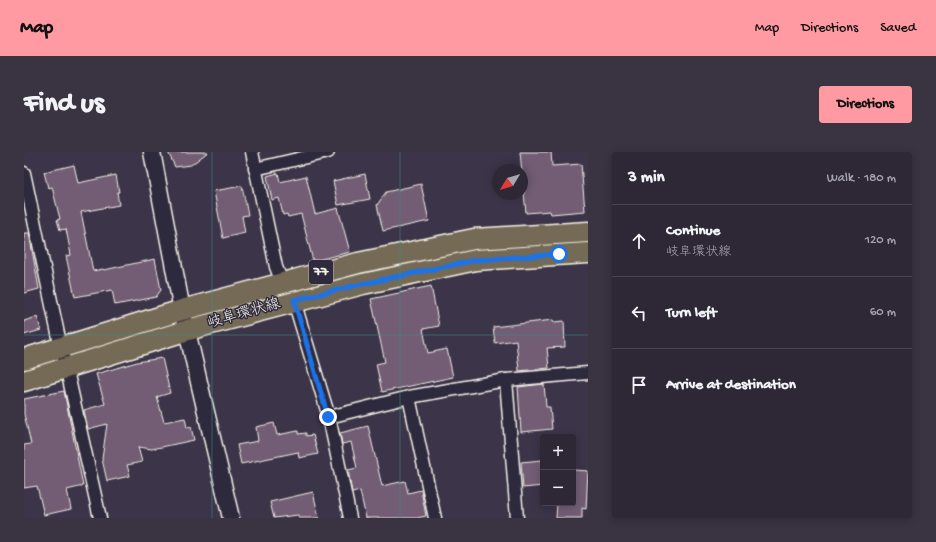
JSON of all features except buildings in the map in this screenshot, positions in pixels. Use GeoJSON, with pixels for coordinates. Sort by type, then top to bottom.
{"type":"FeatureCollection","features":[{"type":"Feature","properties":{"kind":"main road","name":"岐阜環状線"},"geometry":{"type":"LineString","coordinates":[[24,359],[182,310],[282,282],[358,263],[474,239],[588,232]]}},
{"type":"Feature","properties":{"kind":"main road","name":"岐阜環状線"},"geometry":{"type":"LineString","coordinates":[[24,381],[67,369],[188,330],[294,300],[362,284],[476,260],[588,253]]}},
{"type":"Feature","properties":{"kind":"street"},"geometry":{"type":"LineString","coordinates":[[152,152],[182,310],[188,330],[231,518]]}},
{"type":"Feature","properties":{"kind":"street"},"geometry":{"type":"LineString","coordinates":[[252,152],[276,267],[282,282]]}},
{"type":"Feature","properties":{"kind":"street"},"geometry":{"type":"LineString","coordinates":[[255,169],[328,152]]}},
{"type":"Feature","properties":{"kind":"street"},"geometry":{"type":"LineString","coordinates":[[24,172],[61,348],[100,518]]}},
{"type":"Feature","properties":{"kind":"street"},"geometry":{"type":"LineString","coordinates":[[294,300],[328,417],[350,518]]}},
{"type":"Feature","properties":{"kind":"street"},"geometry":{"type":"LineString","coordinates":[[328,417],[409,397],[506,380],[588,373]]}},
{"type":"Feature","properties":{"kind":"street"},"geometry":{"type":"LineString","coordinates":[[506,380],[517,518]]}},
{"type":"Feature","properties":{"kind":"street"},"geometry":{"type":"LineString","coordinates":[[409,397],[434,518]]}},
{"type":"Feature","properties":{"kind":"route"},"geometry":{"type":"LineString","coordinates":[[328,417],[294,300],[476,260],[559,254]]}}]}
